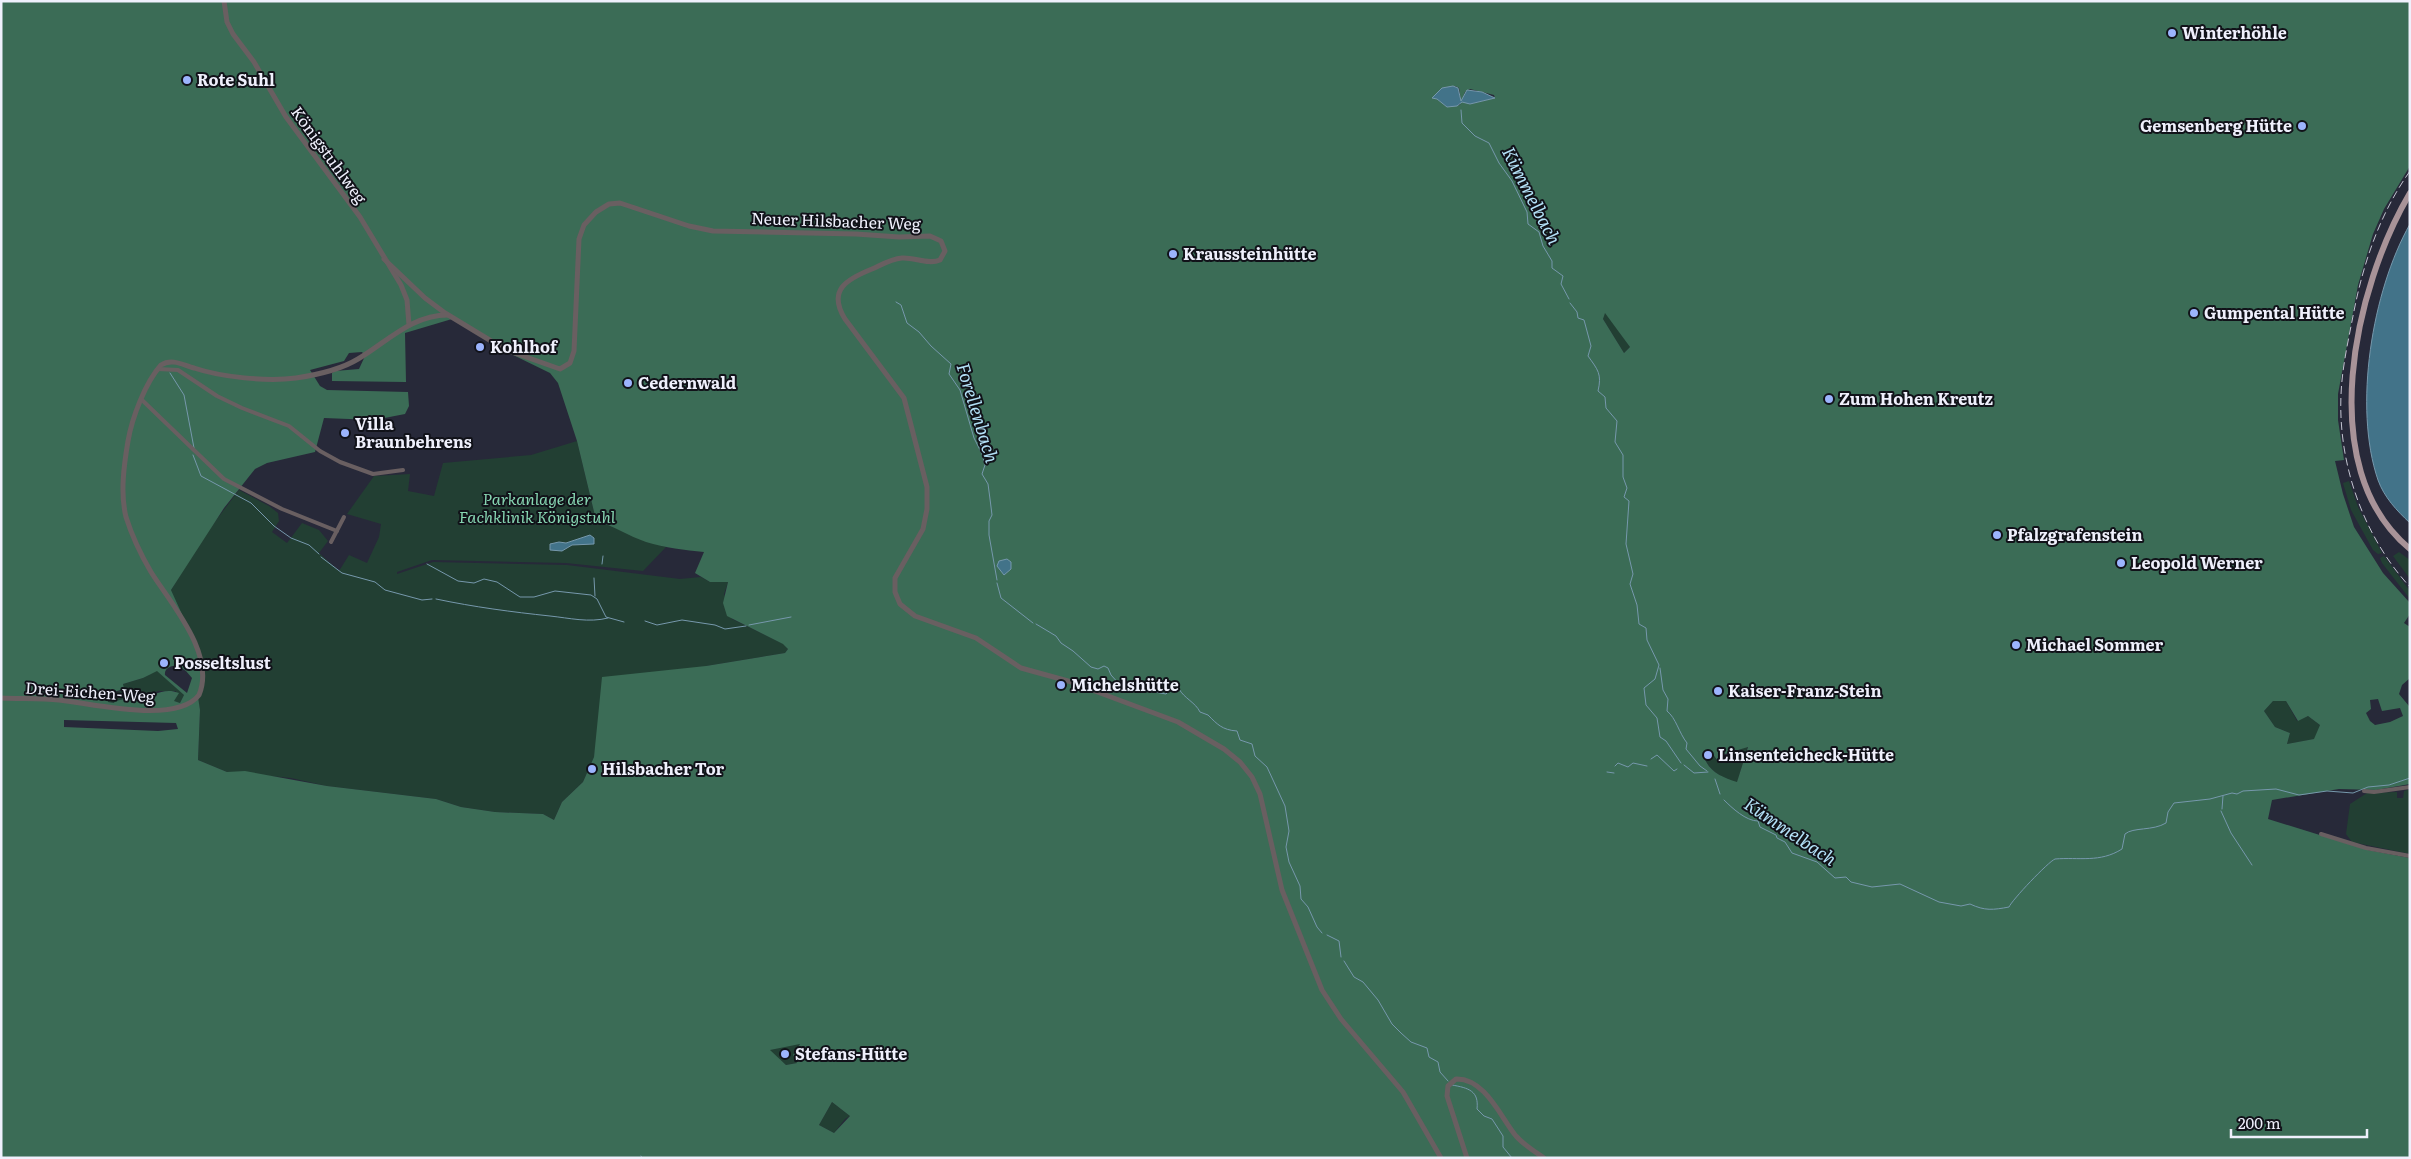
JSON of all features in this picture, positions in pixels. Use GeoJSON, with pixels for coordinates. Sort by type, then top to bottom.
{"type":"FeatureCollection","features":[{"type":"Feature","properties":{"kind":"main road"},"geometry":{"type":"LineString","coordinates":[[2410,192],[2393,224],[2371,283],[2356,349],[2352,404],[2356,450],[2366,488],[2378,512],[2389,528],[2410,549]]}},
{"type":"Feature","properties":{"kind":"street","name":"Königstuhlweg"},"geometry":{"type":"LineString","coordinates":[[224,1],[227,22],[233,34],[254,62],[286,117],[360,217],[404,293],[409,307],[409,325]]}},
{"type":"Feature","properties":{"kind":"street","name":"Neuer Hilsbacher Weg"},"geometry":{"type":"LineString","coordinates":[[449,315],[512,352],[551,367],[566,367],[571,361],[574,351],[580,234],[586,223],[598,210],[611,203],[624,204],[692,227],[713,231],[856,234],[904,238],[930,236],[942,242],[945,252],[939,261],[909,258],[893,260],[852,278],[841,288],[838,298],[838,307],[845,319],[904,398],[927,487],[927,508],[922,529],[895,578],[894,590],[899,602],[906,611],[915,616],[976,638],[1021,668],[1068,681],[1178,722],[1228,751],[1240,762],[1258,790],[1268,826],[1280,885],[1322,990],[1341,1019],[1401,1088],[1431,1136],[1441,1158]]}},
{"type":"Feature","properties":{"kind":"street"},"geometry":{"type":"LineString","coordinates":[[384,259],[425,298],[449,315]]}},
{"type":"Feature","properties":{"kind":"street"},"geometry":{"type":"LineString","coordinates":[[158,369],[164,363],[171,362],[203,371],[241,376],[287,379],[304,377],[332,370],[354,361],[409,325],[431,317],[449,315]]}},
{"type":"Feature","properties":{"kind":"street"},"geometry":{"type":"LineString","coordinates":[[158,369],[178,370],[242,408],[289,426],[320,451],[340,462],[373,474],[403,470]]}},
{"type":"Feature","properties":{"kind":"street","name":"Drei-Eichen-Weg"},"geometry":{"type":"LineString","coordinates":[[1,698],[51,699],[146,710],[185,705],[195,699],[200,692],[203,673],[197,648],[183,620],[139,550],[126,516],[123,499],[126,453],[131,426],[158,369]]}},
{"type":"Feature","properties":{"kind":"street"},"geometry":{"type":"LineString","coordinates":[[142,400],[224,479],[282,509],[337,531]]}},
{"type":"Feature","properties":{"kind":"street"},"geometry":{"type":"LineString","coordinates":[[331,542],[344,517]]}},
{"type":"Feature","properties":{"kind":"street"},"geometry":{"type":"LineString","coordinates":[[2364,791],[2374,792],[2410,787]]}},
{"type":"Feature","properties":{"kind":"street"},"geometry":{"type":"LineString","coordinates":[[2321,834],[2366,848],[2410,856]]}},
{"type":"Feature","properties":{"kind":"street"},"geometry":{"type":"LineString","coordinates":[[1467,1158],[1446,1094],[1449,1084],[1456,1079],[1467,1081],[1491,1100],[1517,1136],[1544,1158]]}},
{"type":"Feature","properties":{"kind":"green space"},"geometry":{"type":"Polygon","coordinates":[[[1,1],[2410,1],[2410,166],[2384,209],[2373,234],[2358,285],[2338,394],[2338,420],[2344,460],[2335,461],[2354,527],[2383,573],[2410,603],[2410,614],[2404,623],[2410,627],[2410,678],[2402,685],[2399,694],[2409,706],[2410,784],[2376,790],[2339,789],[2272,800],[2268,819],[2368,850],[2410,858],[2410,1158],[1,1158],[1,1]],[[1455,86],[1442,88],[1434,99],[1437,99],[1447,107],[1460,105],[1459,88],[1455,86]],[[1470,89],[1465,92],[1462,100],[1470,104],[1495,98],[1494,95],[1470,89]],[[1605,313],[1603,319],[1624,353],[1630,347],[1605,313]],[[452,319],[405,333],[406,382],[332,381],[332,373],[335,371],[359,369],[365,356],[362,352],[349,353],[344,361],[310,370],[320,386],[327,390],[408,392],[409,406],[405,414],[374,420],[324,418],[315,452],[267,463],[255,469],[224,508],[171,590],[195,643],[203,673],[198,697],[200,710],[198,760],[227,772],[245,771],[327,786],[436,799],[461,807],[495,812],[543,814],[554,820],[562,802],[583,782],[594,757],[602,677],[706,666],[785,653],[788,649],[783,644],[727,616],[723,603],[728,582],[710,582],[695,573],[704,552],[646,542],[596,520],[577,441],[558,383],[550,373],[499,348],[452,319]],[[177,665],[170,667],[165,675],[187,693],[192,678],[177,665]],[[157,671],[143,678],[123,684],[124,689],[107,694],[108,702],[114,703],[132,695],[143,697],[172,691],[179,693],[174,701],[180,703],[184,695],[157,671]],[[2378,699],[2370,700],[2371,709],[2366,713],[2370,721],[2375,725],[2390,722],[2403,716],[2400,708],[2382,711],[2378,699]],[[2273,701],[2264,711],[2275,727],[2290,733],[2287,744],[2314,739],[2320,725],[2308,716],[2298,721],[2286,701],[2273,701]],[[64,720],[64,727],[158,731],[178,729],[176,723],[64,720]],[[1748,747],[1725,754],[1717,760],[1710,750],[1703,753],[1711,769],[1725,778],[1737,782],[1748,747]],[[800,1044],[770,1050],[786,1065],[797,1063],[793,1055],[800,1044]],[[832,1102],[819,1125],[834,1133],[850,1116],[832,1102]]]}},
{"type":"Feature","properties":{"kind":"green space"},"geometry":{"type":"Polygon","coordinates":[[[1604,313],[1607,313],[1630,347],[1624,353],[1603,319],[1604,313]]]}},
{"type":"Feature","properties":{"kind":"green space","name":"Parkanlage der Fachklinik Königstuhl"},"geometry":{"type":"Polygon","coordinates":[[[577,441],[596,520],[666,547],[643,571],[566,563],[432,560],[397,572],[397,574],[433,562],[567,565],[680,579],[701,577],[710,582],[728,582],[724,594],[732,619],[784,644],[788,649],[785,653],[706,666],[597,739],[594,757],[583,782],[562,802],[554,820],[543,814],[495,812],[461,807],[436,799],[327,786],[291,778],[227,772],[198,760],[200,710],[183,621],[171,590],[204,536],[239,490],[278,513],[279,521],[272,532],[287,543],[302,523],[319,530],[328,541],[319,553],[339,571],[349,555],[367,563],[379,537],[381,524],[347,514],[374,476],[410,474],[408,491],[434,496],[443,463],[531,455],[577,441]]]}},
{"type":"Feature","properties":{"kind":"green space"},"geometry":{"type":"Polygon","coordinates":[[[2349,481],[2358,507],[2382,553],[2378,554],[2373,550],[2351,510],[2343,483],[2349,481]]]}},
{"type":"Feature","properties":{"kind":"green space"},"geometry":{"type":"Polygon","coordinates":[[[2399,552],[2410,560],[2410,579],[2393,556],[2399,552]]]}},
{"type":"Feature","properties":{"kind":"green space"},"geometry":{"type":"Polygon","coordinates":[[[2384,556],[2410,591],[2410,599],[2382,563],[2380,558],[2384,556]]]}},
{"type":"Feature","properties":{"kind":"green space"},"geometry":{"type":"Polygon","coordinates":[[[157,670],[184,695],[180,703],[173,701],[176,691],[158,691],[147,698],[127,698],[115,701],[114,703],[107,702],[107,694],[121,691],[123,684],[143,678],[157,670]]]}},
{"type":"Feature","properties":{"kind":"green space"},"geometry":{"type":"Polygon","coordinates":[[[2273,701],[2286,701],[2297,721],[2308,716],[2320,725],[2315,739],[2287,744],[2290,733],[2275,727],[2264,711],[2273,701]]]}},
{"type":"Feature","properties":{"kind":"green space"},"geometry":{"type":"Polygon","coordinates":[[[1748,746],[1737,783],[1720,776],[1711,769],[1703,752],[1710,750],[1717,760],[1748,746]]]}},
{"type":"Feature","properties":{"kind":"green space"},"geometry":{"type":"Polygon","coordinates":[[[2410,789],[2410,854],[2352,842],[2346,834],[2350,804],[2367,793],[2397,792],[2397,798],[2403,798],[2404,791],[2410,789]]]}},
{"type":"Feature","properties":{"kind":"green space"},"geometry":{"type":"Polygon","coordinates":[[[800,1043],[797,1063],[786,1065],[769,1050],[800,1043]]]}},
{"type":"Feature","properties":{"kind":"green space"},"geometry":{"type":"Polygon","coordinates":[[[832,1102],[850,1116],[845,1119],[834,1133],[819,1125],[832,1102]]]}},
{"type":"Feature","properties":{"kind":"water"},"geometry":{"type":"Polygon","coordinates":[[[1453,86],[1458,88],[1461,101],[1467,90],[1482,92],[1495,98],[1470,104],[1462,102],[1457,106],[1447,107],[1437,99],[1432,98],[1442,88],[1453,86]]]}},
{"type":"Feature","properties":{"kind":"water"},"geometry":{"type":"Polygon","coordinates":[[[2410,224],[2410,523],[2391,503],[2378,480],[2371,451],[2367,419],[2367,385],[2370,350],[2385,282],[2410,224]]]}},
{"type":"Feature","properties":{"kind":"water"},"geometry":{"type":"Polygon","coordinates":[[[590,535],[594,538],[594,544],[572,545],[562,551],[550,550],[550,544],[566,543],[590,535]]]}},
{"type":"Feature","properties":{"kind":"water"},"geometry":{"type":"Polygon","coordinates":[[[1007,559],[1011,562],[1011,569],[1004,575],[997,566],[999,561],[1007,559]]]}},
{"type":"Feature","properties":{"kind":"waterway","name":"Kümmelbach"},"geometry":{"type":"LineString","coordinates":[[1461,110],[1462,123],[1475,136],[1489,143],[1499,163],[1512,181],[1527,212],[1528,224],[1539,232],[1543,246],[1552,261],[1552,268],[1563,276],[1561,284],[1569,299]]}},
{"type":"Feature","properties":{"kind":"waterway","name":"Forellenbach"},"geometry":{"type":"LineString","coordinates":[[896,302],[901,305],[907,323],[919,332],[951,364],[949,374],[960,390],[974,438],[985,465],[982,474],[988,484],[992,515],[989,521],[989,535],[997,580]]}},
{"type":"Feature","properties":{"kind":"waterway","name":"Kümmelbach"},"geometry":{"type":"LineString","coordinates":[[1570,303],[1577,312],[1578,318],[1584,320],[1591,346],[1588,356],[1597,369],[1599,376],[1598,391],[1605,397],[1606,408],[1617,421],[1615,442],[1623,455],[1623,477],[1627,488],[1624,497],[1629,501],[1626,544],[1633,574],[1630,584],[1637,605],[1639,624],[1646,628],[1647,640],[1659,665],[1655,679],[1644,688],[1646,705],[1657,718],[1660,737],[1666,741],[1681,763]]}},
{"type":"Feature","properties":{"kind":"waterway"},"geometry":{"type":"LineString","coordinates":[[170,373],[184,395],[194,448]]}},
{"type":"Feature","properties":{"kind":"waterway"},"geometry":{"type":"LineString","coordinates":[[193,455],[201,476],[251,503],[274,526],[291,538],[309,545],[319,554]]}},
{"type":"Feature","properties":{"kind":"waterway"},"geometry":{"type":"LineString","coordinates":[[602,564],[603,556]]}},
{"type":"Feature","properties":{"kind":"waterway"},"geometry":{"type":"LineString","coordinates":[[321,557],[342,573],[375,582],[385,590],[422,600],[432,599]]}},
{"type":"Feature","properties":{"kind":"waterway"},"geometry":{"type":"LineString","coordinates":[[427,564],[458,581],[474,583],[484,579],[497,582],[520,597],[534,597],[555,591],[591,595],[597,599],[606,617],[624,622]]}},
{"type":"Feature","properties":{"kind":"waterway"},"geometry":{"type":"LineString","coordinates":[[594,578],[595,596]]}},
{"type":"Feature","properties":{"kind":"waterway","name":"Forellenbach"},"geometry":{"type":"LineString","coordinates":[[997,583],[1001,598],[1033,623]]}},
{"type":"Feature","properties":{"kind":"waterway"},"geometry":{"type":"LineString","coordinates":[[436,599],[493,609],[572,619],[594,620],[608,618]]}},
{"type":"Feature","properties":{"kind":"waterway"},"geometry":{"type":"LineString","coordinates":[[749,625],[791,617]]}},
{"type":"Feature","properties":{"kind":"waterway"},"geometry":{"type":"LineString","coordinates":[[645,621],[657,625],[682,620],[715,625],[725,629],[746,626]]}},
{"type":"Feature","properties":{"kind":"waterway","name":"Forellenbach"},"geometry":{"type":"LineString","coordinates":[[1036,624],[1056,636],[1061,643],[1091,667],[1098,669],[1104,666],[1108,668],[1111,675],[1121,686],[1166,694],[1169,691],[1179,689],[1200,712],[1208,715],[1224,728],[1237,731],[1240,740],[1252,744],[1255,756],[1267,767],[1285,806],[1289,831],[1286,847],[1289,862],[1300,886],[1301,899],[1308,907],[1317,927],[1322,933]]}},
{"type":"Feature","properties":{"kind":"waterway"},"geometry":{"type":"LineString","coordinates":[[1660,668],[1663,690],[1668,699],[1667,711],[1687,743],[1686,749],[1700,766],[1707,771]]}},
{"type":"Feature","properties":{"kind":"waterway"},"geometry":{"type":"LineString","coordinates":[[1651,759],[1657,755],[1674,771],[1677,769]]}},
{"type":"Feature","properties":{"kind":"waterway"},"geometry":{"type":"LineString","coordinates":[[1615,766],[1618,763],[1628,767],[1633,763],[1647,766]]}},
{"type":"Feature","properties":{"kind":"waterway","name":"Kümmelbach"},"geometry":{"type":"LineString","coordinates":[[1684,765],[1694,773],[1708,772]]}},
{"type":"Feature","properties":{"kind":"waterway"},"geometry":{"type":"LineString","coordinates":[[1607,772],[1614,773]]}},
{"type":"Feature","properties":{"kind":"waterway","name":"Kümmelbach"},"geometry":{"type":"LineString","coordinates":[[1724,800],[1739,814],[1758,821],[1760,827],[1785,842],[1792,853],[1817,862],[1835,878],[1846,877],[1851,882],[1872,887],[1900,884],[1939,902],[1961,906],[1970,904],[1980,908],[1994,909],[2009,907],[2030,881],[2055,859],[2097,858],[2122,849],[2125,834],[2133,830],[2155,827],[2166,823],[2168,812],[2174,803],[2210,799],[2232,793],[2237,794],[2243,791],[2276,789],[2299,795],[2327,791],[2353,793],[2368,787],[2389,785],[2410,778]]}},
{"type":"Feature","properties":{"kind":"waterway","name":"Kümmelbach"},"geometry":{"type":"LineString","coordinates":[[1715,779],[1720,794]]}},
{"type":"Feature","properties":{"kind":"waterway"},"geometry":{"type":"LineString","coordinates":[[2222,809],[2223,796]]}},
{"type":"Feature","properties":{"kind":"waterway"},"geometry":{"type":"LineString","coordinates":[[2221,811],[2231,833],[2252,865]]}},
{"type":"Feature","properties":{"kind":"waterway","name":"Forellenbach"},"geometry":{"type":"LineString","coordinates":[[1327,935],[1339,941],[1341,957]]}},
{"type":"Feature","properties":{"kind":"waterway","name":"Forellenbach"},"geometry":{"type":"LineString","coordinates":[[1344,961],[1354,977],[1363,982],[1378,1000],[1392,1024],[1411,1042],[1427,1048],[1429,1057],[1438,1062],[1440,1072],[1448,1081]]}},
{"type":"Feature","properties":{"kind":"waterway","name":"Forellenbach"},"geometry":{"type":"LineString","coordinates":[[1452,1085],[1472,1091],[1476,1098],[1477,1109],[1484,1116],[1492,1119],[1503,1136],[1503,1147],[1512,1158]]}},
{"type":"Feature","properties":{"kind":"railway"},"geometry":{"type":"LineString","coordinates":[[2410,171],[2389,205],[2367,259],[2349,336],[2341,395],[2344,447],[2357,497],[2379,545],[2393,567],[2410,587]]}},
{"type":"Feature","properties":{"kind":"place","name":"Winterhöhle"},"geometry":{"type":"Point","coordinates":[2172,33]}},
{"type":"Feature","properties":{"kind":"place","name":"Rote Suhl"},"geometry":{"type":"Point","coordinates":[187,80]}},
{"type":"Feature","properties":{"kind":"place","name":"Gemsenberg Hütte"},"geometry":{"type":"Point","coordinates":[2302,126]}},
{"type":"Feature","properties":{"kind":"place","name":"Kraussteinhütte"},"geometry":{"type":"Point","coordinates":[1173,254]}},
{"type":"Feature","properties":{"kind":"place","name":"Gumpental Hütte"},"geometry":{"type":"Point","coordinates":[2194,313]}},
{"type":"Feature","properties":{"kind":"place","name":"Kohlhof"},"geometry":{"type":"Point","coordinates":[480,347]}},
{"type":"Feature","properties":{"kind":"place","name":"Cedernwald"},"geometry":{"type":"Point","coordinates":[628,383]}},
{"type":"Feature","properties":{"kind":"place","name":"Zum Hohen Kreutz"},"geometry":{"type":"Point","coordinates":[1829,399]}},
{"type":"Feature","properties":{"kind":"place","name":"Villa Braunbehrens"},"geometry":{"type":"Point","coordinates":[345,433]}},
{"type":"Feature","properties":{"kind":"place","name":"Pfalzgrafenstein"},"geometry":{"type":"Point","coordinates":[1997,535]}},
{"type":"Feature","properties":{"kind":"place","name":"Leopold Werner"},"geometry":{"type":"Point","coordinates":[2121,563]}},
{"type":"Feature","properties":{"kind":"place","name":"Michael Sommer"},"geometry":{"type":"Point","coordinates":[2016,645]}},
{"type":"Feature","properties":{"kind":"place","name":"Posseltslust"},"geometry":{"type":"Point","coordinates":[164,663]}},
{"type":"Feature","properties":{"kind":"place","name":"Michelshütte"},"geometry":{"type":"Point","coordinates":[1061,685]}},
{"type":"Feature","properties":{"kind":"place","name":"Kaiser-Franz-Stein"},"geometry":{"type":"Point","coordinates":[1718,691]}},
{"type":"Feature","properties":{"kind":"place","name":"Linsenteicheck-Hütte"},"geometry":{"type":"Point","coordinates":[1708,755]}},
{"type":"Feature","properties":{"kind":"place","name":"Hilsbacher Tor"},"geometry":{"type":"Point","coordinates":[592,769]}},
{"type":"Feature","properties":{"kind":"place","name":"Stefans-Hütte"},"geometry":{"type":"Point","coordinates":[785,1054]}}]}
